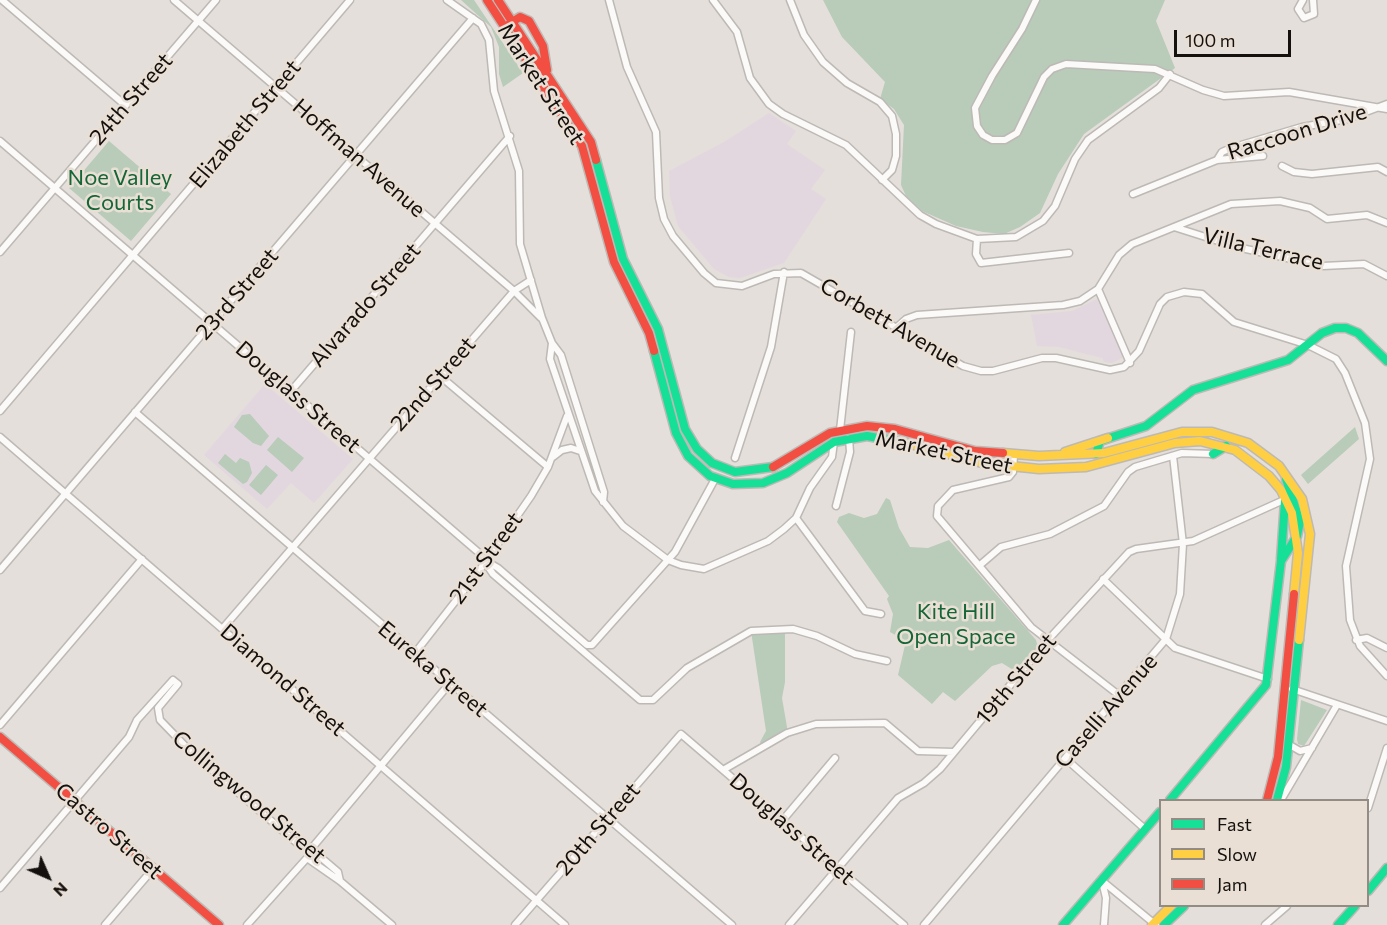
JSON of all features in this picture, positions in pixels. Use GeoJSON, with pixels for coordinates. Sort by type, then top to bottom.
{"type":"FeatureCollection","features":[{"type":"Feature","properties":{"kind":"main road","name":"Market Street"},"geometry":{"type":"LineString","coordinates":[[487,0],[582,146],[611,252],[649,333],[679,441],[698,468],[715,479],[740,485],[763,483],[787,473],[834,442],[849,437],[884,437],[974,461],[1013,468],[1060,469],[1098,464],[1184,441],[1209,442],[1242,453],[1263,469],[1286,499],[1297,536],[1298,563],[1288,744],[1279,799]]}},
{"type":"Feature","properties":{"kind":"main road","name":"Market Street"},"geometry":{"type":"LineString","coordinates":[[498,0],[591,142],[623,259],[658,329],[683,422],[702,455],[717,466],[730,471],[761,472],[783,464],[813,442],[840,430],[867,426],[886,428],[967,449],[1014,455],[1050,456],[1096,454],[1182,432],[1212,432],[1248,443],[1264,453],[1286,474],[1305,507],[1310,534],[1290,689],[1277,766],[1268,799]]}},
{"type":"Feature","properties":{"kind":"main road"},"geometry":{"type":"LineString","coordinates":[[508,32],[508,25],[523,17],[532,26],[543,46],[547,72]]}},
{"type":"Feature","properties":{"kind":"main road"},"geometry":{"type":"LineString","coordinates":[[1050,456],[1147,425],[1198,387],[1288,360],[1329,330],[1346,328],[1363,338],[1387,361]]}},
{"type":"Feature","properties":{"kind":"main road"},"geometry":{"type":"LineString","coordinates":[[1098,464],[1096,454],[1098,444],[1108,438]]}},
{"type":"Feature","properties":{"kind":"main road"},"geometry":{"type":"LineString","coordinates":[[1213,454],[1226,446]]}},
{"type":"Feature","properties":{"kind":"main road"},"geometry":{"type":"LineString","coordinates":[[1281,561],[1297,536],[1300,517],[1286,474]]}},
{"type":"Feature","properties":{"kind":"main road"},"geometry":{"type":"LineString","coordinates":[[1172,799],[1261,694],[1268,679],[1286,499]]}},
{"type":"Feature","properties":{"kind":"main road","name":"Castro Street"},"geometry":{"type":"LineString","coordinates":[[0,737],[219,925]]}},
{"type":"Feature","properties":{"kind":"main road"},"geometry":{"type":"LineString","coordinates":[[1063,925],[1159,814]]}},
{"type":"Feature","properties":{"kind":"main road"},"geometry":{"type":"LineString","coordinates":[[1369,890],[1387,868]]}},
{"type":"Feature","properties":{"kind":"main road"},"geometry":{"type":"LineString","coordinates":[[1154,924],[1171,907]]}},
{"type":"Feature","properties":{"kind":"main road"},"geometry":{"type":"LineString","coordinates":[[1164,925],[1183,907]]}},
{"type":"Feature","properties":{"kind":"main road"},"geometry":{"type":"LineString","coordinates":[[1338,925],[1354,907]]}},
{"type":"Feature","properties":{"kind":"street"},"geometry":{"type":"LineString","coordinates":[[2,0],[125,105]]}},
{"type":"Feature","properties":{"kind":"street","name":"Hoffman Avenue"},"geometry":{"type":"LineString","coordinates":[[174,0],[514,291],[542,318]]}},
{"type":"Feature","properties":{"kind":"street","name":"24th Street"},"geometry":{"type":"LineString","coordinates":[[0,252],[216,0]]}},
{"type":"Feature","properties":{"kind":"street","name":"Elizabeth Street"},"geometry":{"type":"LineString","coordinates":[[0,411],[350,0]]}},
{"type":"Feature","properties":{"kind":"street"},"geometry":{"type":"LineString","coordinates":[[447,0],[481,24],[489,40],[494,91],[510,136],[519,171],[520,244],[542,318],[552,343],[561,356],[604,492],[603,502]]}},
{"type":"Feature","properties":{"kind":"street"},"geometry":{"type":"LineString","coordinates":[[609,0],[627,67],[656,132],[660,198],[664,219],[673,236],[704,273],[723,286],[742,286],[784,272],[771,348],[735,458]]}},
{"type":"Feature","properties":{"kind":"street"},"geometry":{"type":"LineString","coordinates":[[713,0],[738,32],[750,78],[770,104],[783,114],[841,141],[920,215],[936,224],[977,239],[1016,237],[1043,221],[1055,206],[1075,159],[1088,140],[1159,88],[1170,74]]}},
{"type":"Feature","properties":{"kind":"street"},"geometry":{"type":"LineString","coordinates":[[790,0],[804,35],[823,62],[847,83],[876,99],[892,116],[896,134],[895,161],[892,170],[882,180]]}},
{"type":"Feature","properties":{"kind":"street"},"geometry":{"type":"LineString","coordinates":[[1036,0],[1022,29],[976,104],[976,123],[983,135],[999,141],[1017,134],[1042,81],[1055,67],[1070,64],[1151,69],[1170,74],[1203,90],[1224,96],[1289,92],[1385,107]]}},
{"type":"Feature","properties":{"kind":"street"},"geometry":{"type":"LineString","coordinates":[[1303,0],[1298,12],[1306,18],[1314,14],[1313,0]]}},
{"type":"Feature","properties":{"kind":"street","name":"23rd Street"},"geometry":{"type":"LineString","coordinates":[[0,570],[473,18]]}},
{"type":"Feature","properties":{"kind":"street","name":"Raccoon Drive"},"geometry":{"type":"LineString","coordinates":[[1217,160],[1222,152],[1231,148],[1385,107]]}},
{"type":"Feature","properties":{"kind":"street","name":"Alvarado Street"},"geometry":{"type":"LineString","coordinates":[[291,391],[510,136]]}},
{"type":"Feature","properties":{"kind":"street","name":"Douglass Street"},"geometry":{"type":"LineString","coordinates":[[0,141],[369,458],[485,561],[498,568],[587,645],[592,645],[668,560]]}},
{"type":"Feature","properties":{"kind":"street"},"geometry":{"type":"LineString","coordinates":[[1133,194],[1217,160],[1263,156]]}},
{"type":"Feature","properties":{"kind":"street"},"geometry":{"type":"LineString","coordinates":[[1282,166],[1294,172],[1312,174],[1378,167],[1387,172]]}},
{"type":"Feature","properties":{"kind":"street"},"geometry":{"type":"LineString","coordinates":[[897,327],[906,319],[917,315],[1069,304],[1085,298],[1098,289],[1123,251],[1137,241],[1226,206],[1274,201],[1307,207],[1327,219],[1367,215],[1387,223]]}},
{"type":"Feature","properties":{"kind":"street","name":"Villa Terrace"},"geometry":{"type":"LineString","coordinates":[[1173,226],[1237,248],[1323,266],[1364,264],[1387,276]]}},
{"type":"Feature","properties":{"kind":"street"},"geometry":{"type":"LineString","coordinates":[[977,239],[975,254],[981,262],[1069,253]]}},
{"type":"Feature","properties":{"kind":"street","name":"Corbett Avenue"},"geometry":{"type":"LineString","coordinates":[[784,272],[806,275],[967,368],[993,371],[1042,358],[1056,358],[1110,370],[1130,363]]}},
{"type":"Feature","properties":{"kind":"street","name":"22nd Street"},"geometry":{"type":"LineString","coordinates":[[223,628],[514,291],[531,280]]}},
{"type":"Feature","properties":{"kind":"street"},"geometry":{"type":"LineString","coordinates":[[1098,289],[1130,363],[1139,351],[1160,304],[1167,297],[1184,292],[1202,294],[1234,322],[1308,345],[1326,353],[1340,363],[1369,435],[1369,469],[1346,566],[1350,620],[1356,640],[1387,676]]}},
{"type":"Feature","properties":{"kind":"street"},"geometry":{"type":"LineString","coordinates":[[840,430],[852,332]]}},
{"type":"Feature","properties":{"kind":"street"},"geometry":{"type":"LineString","coordinates":[[552,343],[550,359],[567,416],[595,491],[623,526],[668,560],[704,569],[768,540],[796,518],[810,488],[832,457],[834,442]]}},
{"type":"Feature","properties":{"kind":"street"},"geometry":{"type":"LineString","coordinates":[[440,376],[548,467]]}},
{"type":"Feature","properties":{"kind":"street","name":"Eureka Street"},"geometry":{"type":"LineString","coordinates":[[135,412],[732,925]]}},
{"type":"Feature","properties":{"kind":"street","name":"21st Street"},"geometry":{"type":"LineString","coordinates":[[415,653],[485,561],[548,467],[567,416]]}},
{"type":"Feature","properties":{"kind":"street","name":"Diamond Street"},"geometry":{"type":"LineString","coordinates":[[0,437],[565,925]]}},
{"type":"Feature","properties":{"kind":"street"},"geometry":{"type":"LineString","coordinates":[[836,506],[850,452],[849,437]]}},
{"type":"Feature","properties":{"kind":"street"},"geometry":{"type":"LineString","coordinates":[[552,458],[562,450],[571,448],[579,451]]}},
{"type":"Feature","properties":{"kind":"street"},"geometry":{"type":"LineString","coordinates":[[980,565],[1001,547],[1050,534],[1108,503],[1131,469],[1173,456],[1190,453],[1213,454]]}},
{"type":"Feature","properties":{"kind":"street"},"geometry":{"type":"LineString","coordinates":[[1014,455],[1012,475],[1004,479],[953,490],[938,506],[936,514],[1031,627],[1120,696]]}},
{"type":"Feature","properties":{"kind":"street","name":"Caselli Avenue"},"geometry":{"type":"LineString","coordinates":[[924,925],[1166,639],[1180,594],[1184,544],[1173,456]]}},
{"type":"Feature","properties":{"kind":"street"},"geometry":{"type":"LineString","coordinates":[[668,560],[715,479]]}},
{"type":"Feature","properties":{"kind":"street","name":"19th Street"},"geometry":{"type":"LineString","coordinates":[[789,925],[898,798],[924,783],[954,752],[1047,641],[1129,552],[1136,549],[1184,544],[1286,499]]}},
{"type":"Feature","properties":{"kind":"street"},"geometry":{"type":"LineString","coordinates":[[796,518],[865,611],[881,614]]}},
{"type":"Feature","properties":{"kind":"street"},"geometry":{"type":"LineString","coordinates":[[0,725],[142,559]]}},
{"type":"Feature","properties":{"kind":"street","name":"Douglass Street"},"geometry":{"type":"LineString","coordinates":[[485,561],[493,574],[640,700],[653,700],[687,668],[751,631],[793,629],[817,636],[855,654],[887,661]]}},
{"type":"Feature","properties":{"kind":"street"},"geometry":{"type":"LineString","coordinates":[[1103,579],[1175,648],[1268,679]]}},
{"type":"Feature","properties":{"kind":"street"},"geometry":{"type":"LineString","coordinates":[[1356,640],[1367,638],[1387,648]]}},
{"type":"Feature","properties":{"kind":"street","name":"Collingwood Street"},"geometry":{"type":"LineString","coordinates":[[75,801],[129,737],[137,720],[170,681],[176,680],[178,684],[160,704],[157,712],[160,720],[191,752],[297,843],[311,849],[338,872],[340,881]]}},
{"type":"Feature","properties":{"kind":"street"},"geometry":{"type":"LineString","coordinates":[[311,849],[450,683]]}},
{"type":"Feature","properties":{"kind":"street"},"geometry":{"type":"LineString","coordinates":[[1290,689],[1387,721]]}},
{"type":"Feature","properties":{"kind":"street"},"geometry":{"type":"LineString","coordinates":[[1280,799],[1337,705]]}},
{"type":"Feature","properties":{"kind":"street"},"geometry":{"type":"LineString","coordinates":[[723,770],[787,733],[816,724],[885,723],[918,751],[954,752]]}},
{"type":"Feature","properties":{"kind":"street","name":"Douglass Street"},"geometry":{"type":"LineString","coordinates":[[681,734],[904,925]]}},
{"type":"Feature","properties":{"kind":"street","name":"20th Street"},"geometry":{"type":"LineString","coordinates":[[515,925],[681,734]]}},
{"type":"Feature","properties":{"kind":"street"},"geometry":{"type":"LineString","coordinates":[[1288,744],[1300,751],[1313,748]]}},
{"type":"Feature","properties":{"kind":"street"},"geometry":{"type":"LineString","coordinates":[[1369,805],[1387,748]]}},
{"type":"Feature","properties":{"kind":"street"},"geometry":{"type":"LineString","coordinates":[[782,821],[835,758]]}},
{"type":"Feature","properties":{"kind":"street"},"geometry":{"type":"LineString","coordinates":[[1066,759],[1145,829]]}},
{"type":"Feature","properties":{"kind":"street"},"geometry":{"type":"LineString","coordinates":[[0,888],[75,801]]}},
{"type":"Feature","properties":{"kind":"street","name":"Collingwood Street"},"geometry":{"type":"LineString","coordinates":[[247,925],[307,858],[340,881],[392,925]]}},
{"type":"Feature","properties":{"kind":"street"},"geometry":{"type":"LineString","coordinates":[[105,925],[153,868]]}},
{"type":"Feature","properties":{"kind":"street"},"geometry":{"type":"LineString","coordinates":[[1101,880],[1154,924]]}},
{"type":"Feature","properties":{"kind":"street"},"geometry":{"type":"LineString","coordinates":[[1101,880],[1106,898],[1104,925]]}},
{"type":"Feature","properties":{"kind":"street"},"geometry":{"type":"LineString","coordinates":[[1265,925],[1286,907]]}},
{"type":"Feature","properties":{"kind":"shaded area"},"geometry":{"type":"Polygon","coordinates":[[[769,113],[796,131],[787,144],[825,170],[811,189],[826,199],[784,263],[740,278],[729,277],[714,269],[678,226],[670,196],[669,171],[724,142],[769,113]]]}},
{"type":"Feature","properties":{"kind":"shaded area"},"geometry":{"type":"Polygon","coordinates":[[[1097,299],[1124,357],[1112,363],[1104,362],[1102,358],[1059,347],[1037,346],[1031,315],[1072,311],[1097,299]]]}},
{"type":"Feature","properties":{"kind":"shaded area"},"geometry":{"type":"Polygon","coordinates":[[[265,384],[353,459],[314,503],[291,483],[267,509],[204,455],[265,384]]]}},
{"type":"Feature","properties":{"kind":"green space"},"geometry":{"type":"Polygon","coordinates":[[[461,0],[474,0],[523,73],[503,87],[499,74],[499,47],[491,27],[461,0]]]}},
{"type":"Feature","properties":{"kind":"green space"},"geometry":{"type":"Polygon","coordinates":[[[823,0],[1165,0],[1156,21],[1175,68],[1084,134],[1058,174],[1040,213],[1020,227],[1004,234],[983,232],[956,226],[922,211],[906,196],[901,185],[904,125],[894,109],[880,99],[885,82],[842,37],[823,0]]]}},
{"type":"Feature","properties":{"kind":"green space","name":"Noe Valley Courts"},"geometry":{"type":"Polygon","coordinates":[[[109,141],[171,194],[131,241],[69,188],[109,141]]]}},
{"type":"Feature","properties":{"kind":"green space"},"geometry":{"type":"Polygon","coordinates":[[[250,414],[269,436],[261,446],[253,443],[234,427],[242,415],[250,414]]]}},
{"type":"Feature","properties":{"kind":"green space"},"geometry":{"type":"Polygon","coordinates":[[[1355,427],[1359,439],[1308,484],[1301,475],[1355,427]]]}},
{"type":"Feature","properties":{"kind":"green space"},"geometry":{"type":"Polygon","coordinates":[[[278,437],[304,458],[292,472],[267,450],[278,437]]]}},
{"type":"Feature","properties":{"kind":"green space"},"geometry":{"type":"Polygon","coordinates":[[[225,454],[236,463],[240,458],[249,462],[252,473],[247,482],[243,484],[218,463],[225,454]]]}},
{"type":"Feature","properties":{"kind":"green space"},"geometry":{"type":"Polygon","coordinates":[[[266,465],[278,475],[261,495],[249,485],[266,465]]]}},
{"type":"Feature","properties":{"kind":"green space","name":"Kite Hill Open Space"},"geometry":{"type":"Polygon","coordinates":[[[886,498],[890,500],[899,528],[910,547],[928,548],[949,540],[1036,640],[1038,648],[1018,673],[1002,663],[992,666],[955,701],[943,692],[932,704],[898,675],[906,641],[890,632],[893,614],[887,599],[889,596],[837,522],[839,517],[849,513],[864,518],[877,514],[886,498]]]}},
{"type":"Feature","properties":{"kind":"green space"},"geometry":{"type":"Polygon","coordinates":[[[785,628],[785,682],[782,698],[788,733],[762,746],[760,742],[766,731],[751,631],[785,628]]]}},
{"type":"Feature","properties":{"kind":"green space"},"geometry":{"type":"Polygon","coordinates":[[[1301,700],[1327,710],[1304,746],[1298,744],[1297,739],[1301,700]]]}},
{"type":"Feature","properties":{"kind":"traffic: fast"},"geometry":{"type":"LineString","coordinates":[[596,160],[623,259],[658,329],[685,429],[697,449],[712,463],[735,472],[773,467]]}},
{"type":"Feature","properties":{"kind":"traffic: fast"},"geometry":{"type":"LineString","coordinates":[[1096,454],[1100,441],[1146,426],[1193,390],[1288,360],[1322,333],[1335,328],[1346,328],[1358,333],[1387,361]]}},
{"type":"Feature","properties":{"kind":"traffic: fast"},"geometry":{"type":"LineString","coordinates":[[654,351],[676,433],[688,456],[710,476],[733,484],[763,483],[787,473],[834,442],[867,436],[910,444]]}},
{"type":"Feature","properties":{"kind":"traffic: fast"},"geometry":{"type":"LineString","coordinates":[[1213,454],[1226,446]]}},
{"type":"Feature","properties":{"kind":"traffic: fast"},"geometry":{"type":"LineString","coordinates":[[1281,561],[1297,536],[1300,522],[1286,479]]}},
{"type":"Feature","properties":{"kind":"traffic: fast"},"geometry":{"type":"LineString","coordinates":[[1281,559],[1285,501]]}},
{"type":"Feature","properties":{"kind":"traffic: fast"},"geometry":{"type":"LineString","coordinates":[[1171,799],[1266,685],[1281,561]]}},
{"type":"Feature","properties":{"kind":"traffic: fast"},"geometry":{"type":"LineString","coordinates":[[1277,799],[1286,767],[1299,640]]}},
{"type":"Feature","properties":{"kind":"traffic: fast"},"geometry":{"type":"LineString","coordinates":[[1063,925],[1159,813]]}},
{"type":"Feature","properties":{"kind":"traffic: fast"},"geometry":{"type":"LineString","coordinates":[[1369,890],[1387,868]]}},
{"type":"Feature","properties":{"kind":"traffic: fast"},"geometry":{"type":"LineString","coordinates":[[1164,925],[1183,907]]}},
{"type":"Feature","properties":{"kind":"traffic: fast"},"geometry":{"type":"LineString","coordinates":[[1338,925],[1354,907]]}},
{"type":"Feature","properties":{"kind":"traffic: slow"},"geometry":{"type":"LineString","coordinates":[[1003,453],[1039,456],[1104,453],[1182,432],[1212,432],[1248,443],[1279,466],[1302,499],[1310,534],[1299,640]]}},
{"type":"Feature","properties":{"kind":"traffic: slow"},"geometry":{"type":"LineString","coordinates":[[1065,452],[1108,438]]}},
{"type":"Feature","properties":{"kind":"traffic: slow"},"geometry":{"type":"LineString","coordinates":[[910,444],[982,463],[1039,469],[1086,467],[1175,443],[1200,441],[1235,450],[1269,476],[1281,490],[1292,513],[1298,553],[1294,594]]}},
{"type":"Feature","properties":{"kind":"traffic: slow"},"geometry":{"type":"LineString","coordinates":[[1152,925],[1170,907]]}},
{"type":"Feature","properties":{"kind":"traffic: jam"},"geometry":{"type":"LineString","coordinates":[[487,0],[582,146],[614,262],[649,333],[654,351]]}},
{"type":"Feature","properties":{"kind":"traffic: jam"},"geometry":{"type":"LineString","coordinates":[[498,0],[591,142],[596,160]]}},
{"type":"Feature","properties":{"kind":"traffic: jam"},"geometry":{"type":"LineString","coordinates":[[509,24],[520,17],[529,21],[543,46],[547,70]]}},
{"type":"Feature","properties":{"kind":"traffic: jam"},"geometry":{"type":"LineString","coordinates":[[773,467],[830,433],[867,426],[895,429],[975,451],[1003,453]]}},
{"type":"Feature","properties":{"kind":"traffic: jam"},"geometry":{"type":"LineString","coordinates":[[1267,799],[1278,757],[1294,594]]}},
{"type":"Feature","properties":{"kind":"traffic: jam"},"geometry":{"type":"LineString","coordinates":[[0,737],[219,925]]}}]}
